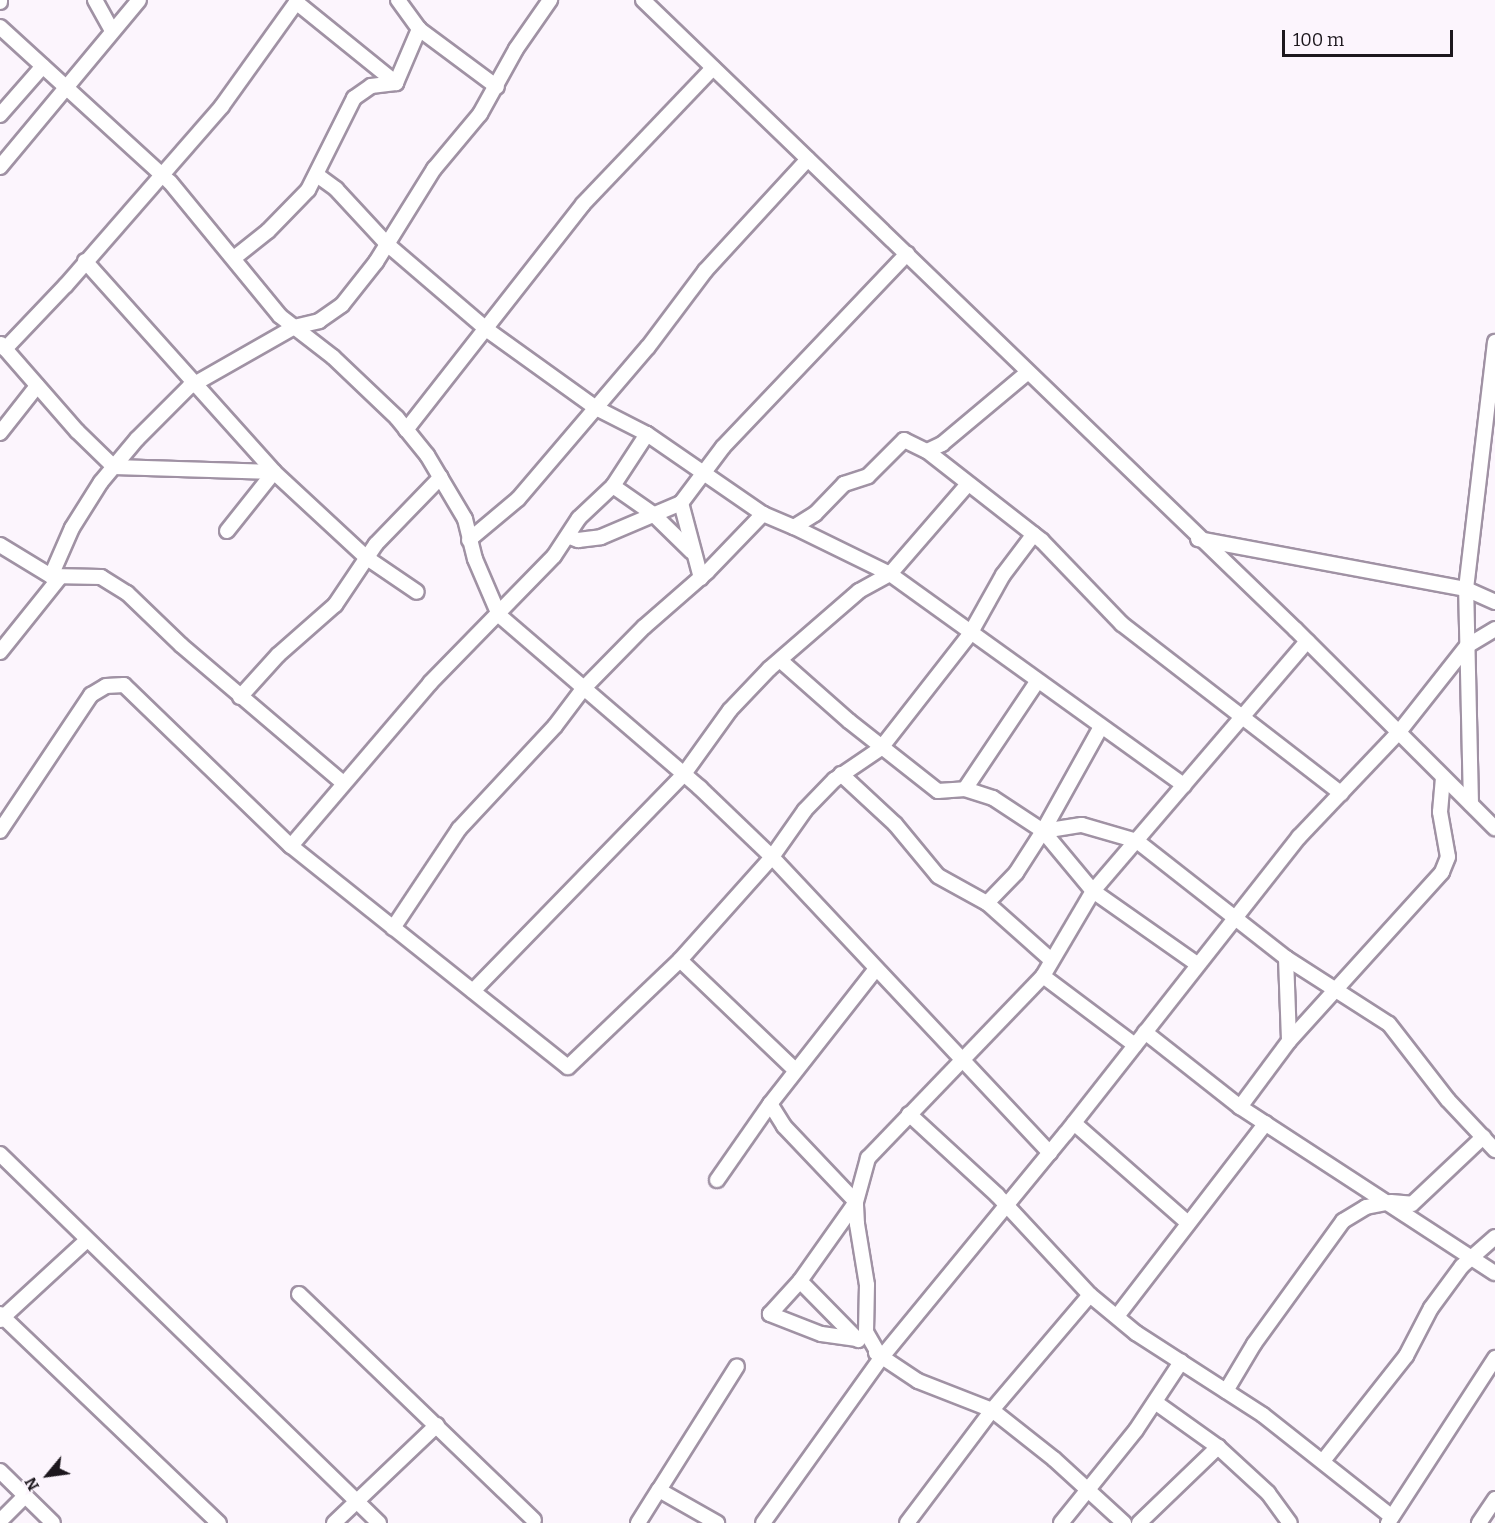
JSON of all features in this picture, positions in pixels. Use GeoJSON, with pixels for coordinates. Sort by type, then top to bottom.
{"type":"FeatureCollection","features":[{"type":"Feature","properties":{"kind":"street"},"geometry":{"type":"LineString","coordinates":[[95,0],[112,31]]}},
{"type":"Feature","properties":{"kind":"street"},"geometry":{"type":"LineString","coordinates":[[0,167],[139,0]]}},
{"type":"Feature","properties":{"kind":"street"},"geometry":{"type":"LineString","coordinates":[[398,0],[419,29],[497,87]]}},
{"type":"Feature","properties":{"kind":"street"},"geometry":{"type":"LineString","coordinates":[[0,652],[56,576],[72,528],[114,467],[137,439],[195,383],[294,327],[320,321],[342,305],[387,244],[434,169],[497,87],[516,49],[550,0]]}},
{"type":"Feature","properties":{"kind":"street"},"geometry":{"type":"LineString","coordinates":[[642,0],[1307,641],[1495,828]]}},
{"type":"Feature","properties":{"kind":"street"},"geometry":{"type":"LineString","coordinates":[[274,472],[114,467],[37,386],[3,346],[86,261],[222,106],[297,1],[396,83]]}},
{"type":"Feature","properties":{"kind":"street"},"geometry":{"type":"LineString","coordinates":[[0,27],[162,175],[234,258],[279,316],[333,357],[406,430],[441,477],[465,519],[469,540],[499,615],[684,774],[772,857],[961,1062],[1050,1153]]}},
{"type":"Feature","properties":{"kind":"street"},"geometry":{"type":"LineString","coordinates":[[396,83],[419,29]]}},
{"type":"Feature","properties":{"kind":"street"},"geometry":{"type":"LineString","coordinates":[[0,115],[43,66]]}},
{"type":"Feature","properties":{"kind":"street"},"geometry":{"type":"LineString","coordinates":[[406,430],[583,204],[713,68]]}},
{"type":"Feature","properties":{"kind":"street"},"geometry":{"type":"LineString","coordinates":[[234,258],[268,231],[308,190],[354,98],[371,86],[396,83]]}},
{"type":"Feature","properties":{"kind":"street"},"geometry":{"type":"LineString","coordinates":[[469,540],[518,499],[596,408],[705,271],[808,159]]}},
{"type":"Feature","properties":{"kind":"street"},"geometry":{"type":"LineString","coordinates":[[317,175],[336,189],[387,244],[486,329],[596,408],[647,434],[763,514],[890,574],[970,634],[1004,654],[1036,682],[1184,785]]}},
{"type":"Feature","properties":{"kind":"street"},"geometry":{"type":"LineString","coordinates":[[570,537],[578,540],[601,537],[681,503],[723,447],[907,254]]}},
{"type":"Feature","properties":{"kind":"street"},"geometry":{"type":"LineString","coordinates":[[86,261],[274,472],[368,558],[417,592]]}},
{"type":"Feature","properties":{"kind":"street"},"geometry":{"type":"LineString","coordinates":[[1472,804],[1466,589],[1495,342]]}},
{"type":"Feature","properties":{"kind":"street"},"geometry":{"type":"LineString","coordinates":[[927,451],[942,444],[1028,372]]}},
{"type":"Feature","properties":{"kind":"street"},"geometry":{"type":"LineString","coordinates":[[0,433],[37,386]]}},
{"type":"Feature","properties":{"kind":"street"},"geometry":{"type":"LineString","coordinates":[[291,846],[342,782],[430,683],[499,615],[570,537],[579,518],[613,486],[647,434]]}},
{"type":"Feature","properties":{"kind":"street"},"geometry":{"type":"LineString","coordinates":[[794,527],[814,514],[843,484],[868,476],[904,440],[927,451],[1034,534],[1097,602],[1190,672],[1241,719],[1341,793]]}},
{"type":"Feature","properties":{"kind":"street"},"geometry":{"type":"LineString","coordinates":[[227,531],[274,472]]}},
{"type":"Feature","properties":{"kind":"street"},"geometry":{"type":"LineString","coordinates":[[240,697],[278,655],[335,605],[403,513],[441,477]]}},
{"type":"Feature","properties":{"kind":"street"},"geometry":{"type":"LineString","coordinates":[[473,991],[684,774],[730,710],[859,591],[890,574],[968,484]]}},
{"type":"Feature","properties":{"kind":"street"},"geometry":{"type":"LineString","coordinates":[[613,486],[653,514],[693,552]]}},
{"type":"Feature","properties":{"kind":"street"},"geometry":{"type":"LineString","coordinates":[[681,503],[701,578]]}},
{"type":"Feature","properties":{"kind":"street"},"geometry":{"type":"LineString","coordinates":[[393,928],[459,829],[555,726],[583,689],[644,627],[701,578],[763,514]]}},
{"type":"Feature","properties":{"kind":"street"},"geometry":{"type":"LineString","coordinates":[[0,831],[92,695],[106,686],[124,685],[291,846],[568,1067],[680,960],[772,857],[805,810],[841,774],[880,748],[970,634],[1004,575],[1034,534]]}},
{"type":"Feature","properties":{"kind":"street"},"geometry":{"type":"LineString","coordinates":[[1198,538],[1466,589],[1495,602]]}},
{"type":"Feature","properties":{"kind":"street"},"geometry":{"type":"LineString","coordinates":[[0,545],[56,576],[101,577],[127,593],[240,697],[342,782]]}},
{"type":"Feature","properties":{"kind":"street"},"geometry":{"type":"LineString","coordinates":[[763,1523],[881,1358],[1005,1204],[1050,1153],[1299,837],[1399,732],[1467,646],[1495,629]]}},
{"type":"Feature","properties":{"kind":"street"},"geometry":{"type":"LineString","coordinates":[[857,1339],[821,1334],[771,1314],[800,1281],[856,1202],[868,1158],[1042,976],[1050,959],[1093,891],[1307,641]]}},
{"type":"Feature","properties":{"kind":"street"},"geometry":{"type":"LineString","coordinates":[[781,661],[880,748],[938,791],[965,789],[993,798],[1042,831],[1093,891],[1197,964]]}},
{"type":"Feature","properties":{"kind":"street"},"geometry":{"type":"LineString","coordinates":[[965,789],[1036,682]]}},
{"type":"Feature","properties":{"kind":"street"},"geometry":{"type":"LineString","coordinates":[[987,903],[1016,873],[1101,727]]}},
{"type":"Feature","properties":{"kind":"street"},"geometry":{"type":"LineString","coordinates":[[841,774],[895,824],[938,876],[987,903],[1050,959]]}},
{"type":"Feature","properties":{"kind":"street"},"geometry":{"type":"LineString","coordinates":[[1240,1107],[1289,1041],[1442,872],[1448,857],[1440,812],[1443,777]]}},
{"type":"Feature","properties":{"kind":"street"},"geometry":{"type":"LineString","coordinates":[[1042,831],[1082,825],[1137,841],[1236,916],[1286,958],[1368,1007],[1389,1024],[1448,1100],[1495,1150]]}},
{"type":"Feature","properties":{"kind":"street"},"geometry":{"type":"LineString","coordinates":[[1286,958],[1289,1041]]}},
{"type":"Feature","properties":{"kind":"street"},"geometry":{"type":"LineString","coordinates":[[680,960],[794,1069]]}},
{"type":"Feature","properties":{"kind":"street"},"geometry":{"type":"LineString","coordinates":[[717,1180],[794,1069],[876,969]]}},
{"type":"Feature","properties":{"kind":"street"},"geometry":{"type":"LineString","coordinates":[[1042,976],[1135,1045]]}},
{"type":"Feature","properties":{"kind":"street"},"geometry":{"type":"LineString","coordinates":[[1145,1032],[1240,1107],[1391,1202],[1495,1273]]}},
{"type":"Feature","properties":{"kind":"street"},"geometry":{"type":"LineString","coordinates":[[770,1104],[784,1126],[856,1202],[867,1285],[866,1332],[881,1358]]}},
{"type":"Feature","properties":{"kind":"street"},"geometry":{"type":"LineString","coordinates":[[909,1114],[1005,1204],[1090,1294],[1118,1315],[1136,1333],[1226,1391],[1323,1461],[1390,1520],[1495,1358]]}},
{"type":"Feature","properties":{"kind":"street"},"geometry":{"type":"LineString","coordinates":[[1074,1123],[1188,1223]]}},
{"type":"Feature","properties":{"kind":"street"},"geometry":{"type":"LineString","coordinates":[[1118,1315],[1155,1272],[1188,1223],[1266,1123]]}},
{"type":"Feature","properties":{"kind":"street"},"geometry":{"type":"LineString","coordinates":[[1226,1391],[1254,1344],[1337,1227],[1360,1210],[1391,1202],[1412,1204],[1483,1137]]}},
{"type":"Feature","properties":{"kind":"street"},"geometry":{"type":"LineString","coordinates":[[0,1154],[379,1523]]}},
{"type":"Feature","properties":{"kind":"street"},"geometry":{"type":"LineString","coordinates":[[1323,1461],[1406,1356],[1431,1308],[1472,1256],[1495,1237]]}},
{"type":"Feature","properties":{"kind":"street"},"geometry":{"type":"LineString","coordinates":[[87,1240],[1,1317],[219,1523]]}},
{"type":"Feature","properties":{"kind":"street"},"geometry":{"type":"LineString","coordinates":[[800,1281],[857,1339],[881,1358],[918,1381],[992,1410],[1089,1490],[1124,1523]]}},
{"type":"Feature","properties":{"kind":"street"},"geometry":{"type":"LineString","coordinates":[[299,1294],[534,1520]]}},
{"type":"Feature","properties":{"kind":"street"},"geometry":{"type":"LineString","coordinates":[[907,1523],[992,1410],[1090,1294]]}},
{"type":"Feature","properties":{"kind":"street"},"geometry":{"type":"LineString","coordinates":[[1061,1523],[1089,1490],[1155,1402],[1181,1362]]}},
{"type":"Feature","properties":{"kind":"street"},"geometry":{"type":"LineString","coordinates":[[638,1523],[737,1366]]}},
{"type":"Feature","properties":{"kind":"street"},"geometry":{"type":"LineString","coordinates":[[1155,1402],[1218,1447],[1268,1492],[1290,1523]]}},
{"type":"Feature","properties":{"kind":"street"},"geometry":{"type":"LineString","coordinates":[[334,1523],[437,1425]]}},
{"type":"Feature","properties":{"kind":"street"},"geometry":{"type":"LineString","coordinates":[[1139,1523],[1218,1447]]}},
{"type":"Feature","properties":{"kind":"street"},"geometry":{"type":"LineString","coordinates":[[0,1471],[53,1523]]}},
{"type":"Feature","properties":{"kind":"street"},"geometry":{"type":"LineString","coordinates":[[659,1490],[717,1523]]}},
{"type":"Feature","properties":{"kind":"street"},"geometry":{"type":"LineString","coordinates":[[0,1521],[25,1496]]}},
{"type":"Feature","properties":{"kind":"street"},"geometry":{"type":"LineString","coordinates":[[1479,1523],[1495,1499]]}}]}
